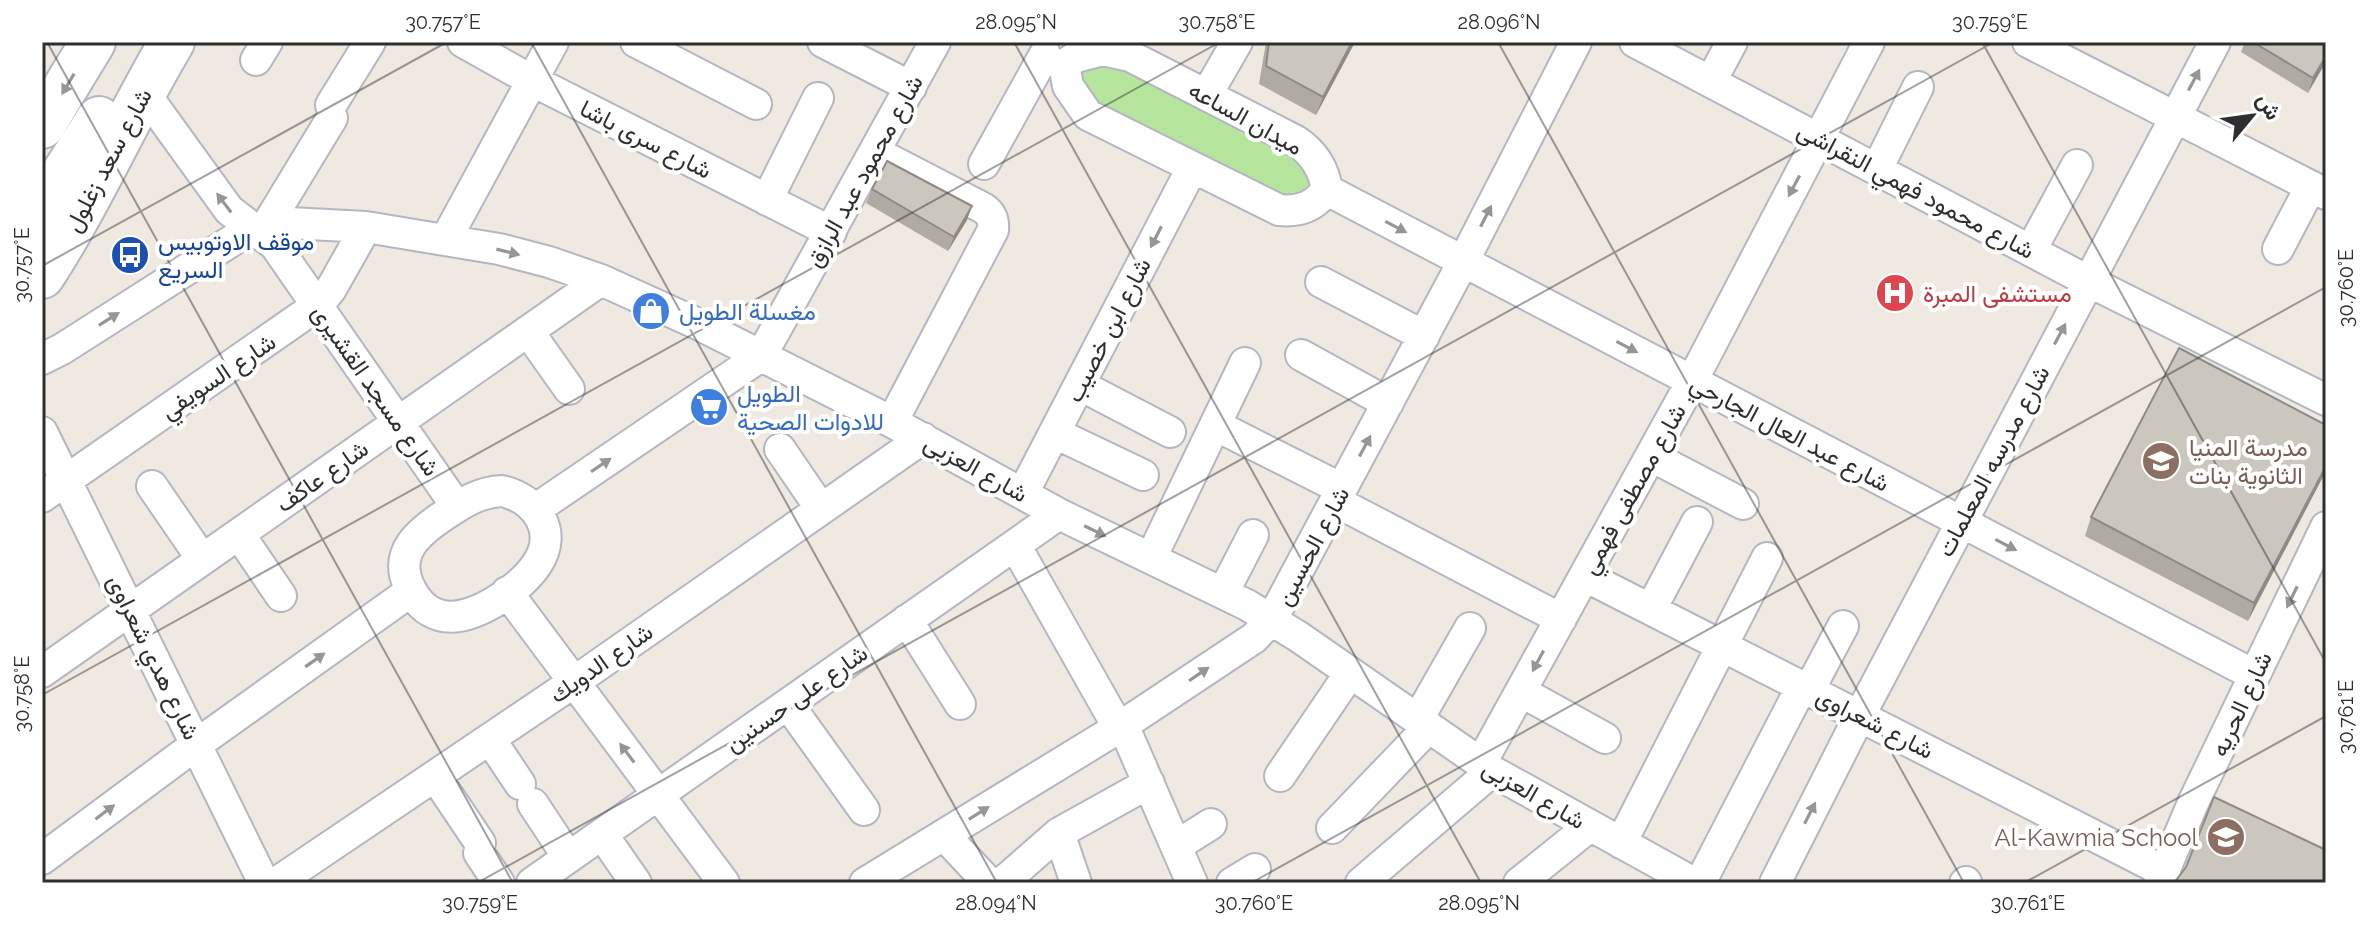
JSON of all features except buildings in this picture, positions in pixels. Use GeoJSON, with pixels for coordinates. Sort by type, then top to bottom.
{"type":"FeatureCollection","features":[{"type":"Feature","properties":{"kind":"main road"},"geometry":{"type":"LineString","coordinates":[[42,126],[93,42]]}},
{"type":"Feature","properties":{"kind":"main road"},"geometry":{"type":"LineString","coordinates":[[42,207],[147,42]]}},
{"type":"Feature","properties":{"kind":"main road","name":"شارع سعد زغلول"},"geometry":{"type":"LineString","coordinates":[[42,276],[69,234],[172,42]]}},
{"type":"Feature","properties":{"kind":"street"},"geometry":{"type":"LineString","coordinates":[[42,359],[260,227],[332,111],[370,42]]}},
{"type":"Feature","properties":{"kind":"street"},"geometry":{"type":"LineString","coordinates":[[446,239],[553,42]]}},
{"type":"Feature","properties":{"kind":"street"},"geometry":{"type":"LineString","coordinates":[[636,42],[756,104]]}},
{"type":"Feature","properties":{"kind":"street"},"geometry":{"type":"LineString","coordinates":[[823,42],[911,87]]}},
{"type":"Feature","properties":{"kind":"street","name":"شارع محمود عبد الرازق"},"geometry":{"type":"LineString","coordinates":[[536,509],[761,356],[935,42]]}},
{"type":"Feature","properties":{"kind":"street"},"geometry":{"type":"LineString","coordinates":[[1207,94],[1237,42]]}},
{"type":"Feature","properties":{"kind":"street","name":"شارع الحسين"},"geometry":{"type":"LineString","coordinates":[[877,880],[1121,726],[1254,638],[1272,619],[1463,262],[1576,42]]}},
{"type":"Feature","properties":{"kind":"street","name":"شارع محمود فهمي النقراشى"},"geometry":{"type":"LineString","coordinates":[[1635,42],[2088,281],[2326,400]]}},
{"type":"Feature","properties":{"kind":"street"},"geometry":{"type":"LineString","coordinates":[[1711,81],[1732,42]]}},
{"type":"Feature","properties":{"kind":"street","name":"شارع مصطفى فهمي"},"geometry":{"type":"LineString","coordinates":[[1361,883],[1486,767],[1522,692],[1692,381],[1869,42]]}},
{"type":"Feature","properties":{"kind":"street"},"geometry":{"type":"LineString","coordinates":[[2028,42],[2319,190],[2278,249]]}},
{"type":"Feature","properties":{"kind":"street","name":"شارع مدرسه المعلمات"},"geometry":{"type":"LineString","coordinates":[[1775,883],[1860,715],[2215,42]]}},
{"type":"Feature","properties":{"kind":"street","name":"شارع سرى باشا"},"geometry":{"type":"LineString","coordinates":[[465,43],[531,80],[831,232]]}},
{"type":"Feature","properties":{"kind":"street","name":"ميدان الساعه"},"geometry":{"type":"LineString","coordinates":[[1044,54],[1116,52],[1207,94],[1306,148],[1321,167],[1327,190]]}},
{"type":"Feature","properties":{"kind":"street"},"geometry":{"type":"LineString","coordinates":[[984,164],[1044,54],[1088,115],[1279,210],[1306,208],[1318,201],[1327,190]]}},
{"type":"Feature","properties":{"kind":"street"},"geometry":{"type":"LineString","coordinates":[[1877,169],[1918,87]]}},
{"type":"Feature","properties":{"kind":"street","name":"شارع مسجد القشيرى"},"geometry":{"type":"LineString","coordinates":[[143,91],[229,210],[260,227],[275,245],[457,507]]}},
{"type":"Feature","properties":{"kind":"street"},"geometry":{"type":"LineString","coordinates":[[767,200],[818,98]]}},
{"type":"Feature","properties":{"kind":"street"},"geometry":{"type":"LineString","coordinates":[[875,152],[983,208],[993,217],[994,224],[892,422]]}},
{"type":"Feature","properties":{"kind":"street"},"geometry":{"type":"LineString","coordinates":[[2031,250],[2077,165]]}},
{"type":"Feature","properties":{"kind":"street","name":"شارع ابن خصيب"},"geometry":{"type":"LineString","coordinates":[[1023,493],[1192,168]]}},
{"type":"Feature","properties":{"kind":"street","name":"شارع عبد العال الجارحي"},"geometry":{"type":"LineString","coordinates":[[1327,190],[2254,675]]}},
{"type":"Feature","properties":{"kind":"street","name":"شارع العزبى"},"geometry":{"type":"LineString","coordinates":[[260,227],[290,223],[366,227],[446,239],[537,259],[601,280],[698,324],[923,438],[1059,514],[1272,619],[1486,767],[1687,881]]}},
{"type":"Feature","properties":{"kind":"street","name":"شارع السويفي"},"geometry":{"type":"LineString","coordinates":[[54,489],[318,305],[331,289],[366,227]]}},
{"type":"Feature","properties":{"kind":"street","name":"شارع عاكف"},"geometry":{"type":"LineString","coordinates":[[42,672],[601,280]]}},
{"type":"Feature","properties":{"kind":"street"},"geometry":{"type":"LineString","coordinates":[[1321,282],[1424,336]]}},
{"type":"Feature","properties":{"kind":"street"},"geometry":{"type":"LineString","coordinates":[[528,331],[569,389]]}},
{"type":"Feature","properties":{"kind":"street"},"geometry":{"type":"LineString","coordinates":[[1301,355],[1388,403]]}},
{"type":"Feature","properties":{"kind":"street"},"geometry":{"type":"LineString","coordinates":[[1151,558],[1245,363]]}},
{"type":"Feature","properties":{"kind":"street"},"geometry":{"type":"LineString","coordinates":[[1080,385],[1170,432]]}},
{"type":"Feature","properties":{"kind":"street"},"geometry":{"type":"LineString","coordinates":[[1215,425],[1561,619]]}},
{"type":"Feature","properties":{"kind":"street","name":"شارع هدي شعراوى"},"geometry":{"type":"LineString","coordinates":[[42,432],[54,489],[130,610],[264,883]]}},
{"type":"Feature","properties":{"kind":"street"},"geometry":{"type":"LineString","coordinates":[[1055,433],[1143,475]]}},
{"type":"Feature","properties":{"kind":"street","name":"شارع الدويك"},"geometry":{"type":"LineString","coordinates":[[276,883],[574,682],[923,438]]}},
{"type":"Feature","properties":{"kind":"street"},"geometry":{"type":"LineString","coordinates":[[780,449],[821,509]]}},
{"type":"Feature","properties":{"kind":"street"},"geometry":{"type":"LineString","coordinates":[[1651,456],[1743,504]]}},
{"type":"Feature","properties":{"kind":"street"},"geometry":{"type":"LineString","coordinates":[[152,486],[202,559]]}},
{"type":"Feature","properties":{"kind":"street"},"geometry":{"type":"LineString","coordinates":[[502,491],[526,500],[536,509],[543,524],[545,543],[539,562],[528,576],[477,611],[449,618],[423,607],[411,591],[404,574],[404,562],[411,544],[424,528],[476,496],[502,491]]}},
{"type":"Feature","properties":{"kind":"street","name":"شارع على حسنين"},"geometry":{"type":"LineString","coordinates":[[534,882],[1059,514]]}},
{"type":"Feature","properties":{"kind":"street"},"geometry":{"type":"LineString","coordinates":[[1651,609],[1697,522]]}},
{"type":"Feature","properties":{"kind":"street","name":"شارع الحريه"},"geometry":{"type":"LineString","coordinates":[[2162,878],[2193,803],[2326,527]]}},
{"type":"Feature","properties":{"kind":"street"},"geometry":{"type":"LineString","coordinates":[[239,534],[281,596]]}},
{"type":"Feature","properties":{"kind":"street"},"geometry":{"type":"LineString","coordinates":[[1223,593],[1253,535]]}},
{"type":"Feature","properties":{"kind":"street"},"geometry":{"type":"LineString","coordinates":[[1015,545],[1121,726],[1192,883]]}},
{"type":"Feature","properties":{"kind":"street"},"geometry":{"type":"LineString","coordinates":[[1621,843],[1767,558]]}},
{"type":"Feature","properties":{"kind":"street","name":"شارع شعراوى"},"geometry":{"type":"LineString","coordinates":[[1585,576],[1860,715],[2162,878]]}},
{"type":"Feature","properties":{"kind":"street"},"geometry":{"type":"LineString","coordinates":[[42,859],[411,591]]}},
{"type":"Feature","properties":{"kind":"street"},"geometry":{"type":"LineString","coordinates":[[507,592],[724,883]]}},
{"type":"Feature","properties":{"kind":"street"},"geometry":{"type":"LineString","coordinates":[[907,620],[960,704]]}},
{"type":"Feature","properties":{"kind":"street"},"geometry":{"type":"LineString","coordinates":[[1687,881],[1843,626]]}},
{"type":"Feature","properties":{"kind":"street"},"geometry":{"type":"LineString","coordinates":[[1332,828],[1424,723],[1470,628]]}},
{"type":"Feature","properties":{"kind":"street"},"geometry":{"type":"LineString","coordinates":[[1280,776],[1350,673]]}},
{"type":"Feature","properties":{"kind":"street"},"geometry":{"type":"LineString","coordinates":[[1522,692],[1605,738]]}},
{"type":"Feature","properties":{"kind":"street"},"geometry":{"type":"LineString","coordinates":[[788,704],[864,810]]}},
{"type":"Feature","properties":{"kind":"street"},"geometry":{"type":"LineString","coordinates":[[490,739],[568,857]]}},
{"type":"Feature","properties":{"kind":"street"},"geometry":{"type":"LineString","coordinates":[[435,776],[499,883]]}},
{"type":"Feature","properties":{"kind":"street"},"geometry":{"type":"LineString","coordinates":[[1002,883],[1059,833],[1149,783]]}},
{"type":"Feature","properties":{"kind":"street"},"geometry":{"type":"LineString","coordinates":[[1176,846],[1211,824]]}},
{"type":"Feature","properties":{"kind":"street"},"geometry":{"type":"LineString","coordinates":[[1519,883],[1590,826]]}},
{"type":"Feature","properties":{"kind":"street"},"geometry":{"type":"LineString","coordinates":[[1059,833],[1076,883]]}},
{"type":"Feature","properties":{"kind":"street"},"geometry":{"type":"LineString","coordinates":[[602,834],[636,883]]}},
{"type":"Feature","properties":{"kind":"street"},"geometry":{"type":"LineString","coordinates":[[944,835],[989,883]]}},
{"type":"Feature","properties":{"kind":"green space"},"geometry":{"type":"Polygon","coordinates":[[[1112,59],[1304,157],[1318,188],[1289,203],[1093,109],[1071,67],[1112,59]]]}},
{"type":"Feature","properties":{"kind":"place","name":"موقف الاوتوبيس السريع"},"geometry":{"type":"Point","coordinates":[130,255]}},
{"type":"Feature","properties":{"kind":"place","name":"مستشفى المبرة"},"geometry":{"type":"Point","coordinates":[1895,293]}},
{"type":"Feature","properties":{"kind":"place","name":"مغسلة الطويل"},"geometry":{"type":"Point","coordinates":[651,311]}},
{"type":"Feature","properties":{"kind":"place","name":"الطويل للادوات الصحية"},"geometry":{"type":"Point","coordinates":[709,407]}},
{"type":"Feature","properties":{"kind":"place","name":"مدرسة المنيا الثانوية بنات"},"geometry":{"type":"Point","coordinates":[2161,461]}},
{"type":"Feature","properties":{"kind":"place","name":"Al-Kawmia School"},"geometry":{"type":"Point","coordinates":[2226,837]}}]}
